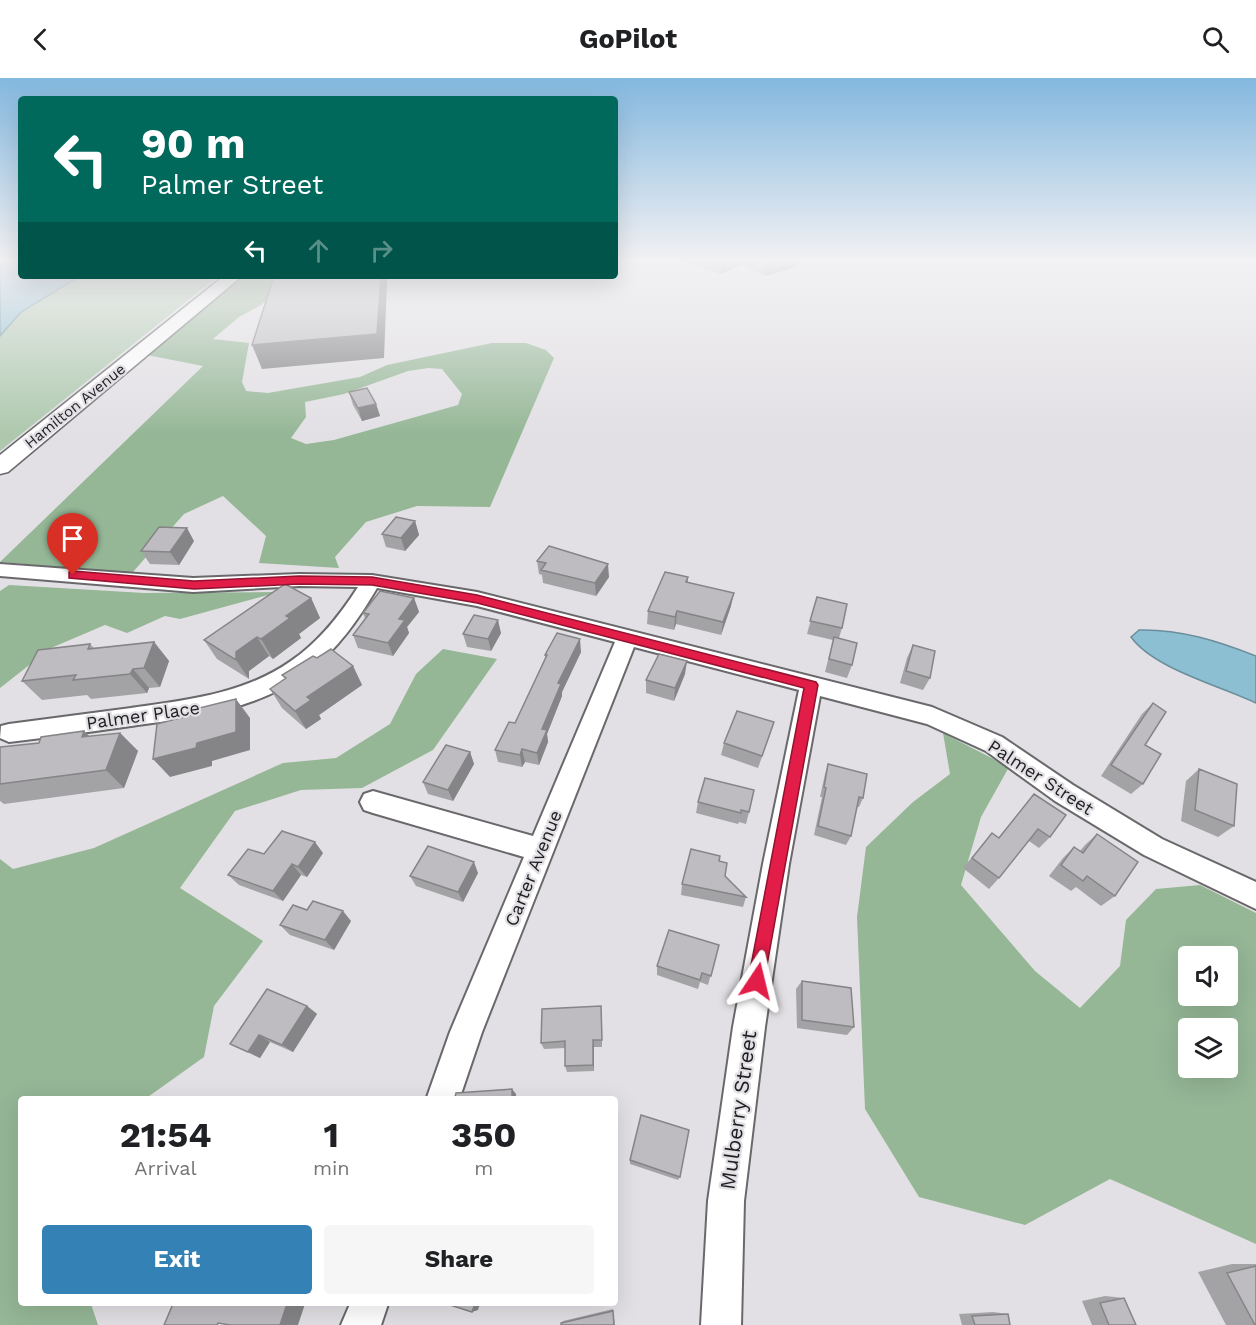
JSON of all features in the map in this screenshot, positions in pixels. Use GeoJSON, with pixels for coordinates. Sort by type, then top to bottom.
{"type":"FeatureCollection","features":[{"type":"Feature","properties":{"kind":"main road","name":"Hamilton Avenue"},"geometry":{"type":"LineString","coordinates":[[0,467],[182,318]]}},
{"type":"Feature","properties":{"kind":"street","name":"Palmer Street"},"geometry":{"type":"LineString","coordinates":[[0,570],[194,585],[299,580],[372,581],[477,599],[932,716],[994,744],[1064,793],[1153,847],[1256,896]]}},
{"type":"Feature","properties":{"kind":"street","name":"Palmer Place"},"geometry":{"type":"LineString","coordinates":[[9,733],[181,711],[231,700],[257,691],[294,670],[331,638],[348,618],[372,581]]}},
{"type":"Feature","properties":{"kind":"street","name":"Carter Avenue"},"geometry":{"type":"LineString","coordinates":[[443,1096],[466,1032],[627,638]]}},
{"type":"Feature","properties":{"kind":"street","name":"Mulberry Street"},"geometry":{"type":"LineString","coordinates":[[722,1325],[726,1201],[749,1027],[776,864],[811,685]]}},
{"type":"Feature","properties":{"kind":"street"},"geometry":{"type":"LineString","coordinates":[[373,802],[540,850]]}},
{"type":"Feature","properties":{"kind":"street"},"geometry":{"type":"LineString","coordinates":[[361,1325],[368,1306]]}},
{"type":"Feature","properties":{"kind":"green space"},"geometry":{"type":"Polygon","coordinates":[[[16,318],[165,318],[0,451],[0,336],[16,318]]]}},
{"type":"Feature","properties":{"kind":"green space"},"geometry":{"type":"Polygon","coordinates":[[[192,318],[238,318],[213,339],[249,343],[242,382],[246,391],[268,393],[360,377],[387,365],[492,343],[526,343],[546,350],[554,358],[490,507],[417,506],[366,522],[335,557],[339,568],[259,563],[266,536],[223,496],[184,514],[132,573],[0,562],[203,366],[147,355],[192,318]],[[428,368],[408,371],[344,394],[305,402],[306,417],[291,438],[306,444],[334,440],[458,405],[462,394],[442,369],[428,368]]]}},
{"type":"Feature","properties":{"kind":"green space"},"geometry":{"type":"Polygon","coordinates":[[[9,585],[144,593],[279,592],[180,619],[165,616],[127,633],[105,625],[51,648],[0,688],[0,591],[9,585]]]}},
{"type":"Feature","properties":{"kind":"green space"},"geometry":{"type":"Polygon","coordinates":[[[443,649],[497,659],[433,750],[362,788],[301,790],[235,811],[180,888],[263,941],[214,1006],[204,1057],[149,1096],[18,1096],[18,1306],[92,1306],[98,1325],[0,1325],[0,859],[13,869],[94,848],[283,763],[336,758],[390,724],[416,674],[443,649]]]}},
{"type":"Feature","properties":{"kind":"green space"},"geometry":{"type":"Polygon","coordinates":[[[943,733],[1009,767],[981,817],[961,885],[1035,971],[1080,1008],[1120,966],[1126,920],[1156,889],[1200,885],[1256,913],[1256,1244],[1110,1179],[1025,1225],[919,1197],[865,1109],[857,917],[866,847],[913,802],[950,774],[943,733]]]}},
{"type":"Feature","properties":{"kind":"water"},"geometry":{"type":"Polygon","coordinates":[[[0,318],[16,318],[0,336],[0,318]]]}},
{"type":"Feature","properties":{"kind":"water"},"geometry":{"type":"Polygon","coordinates":[[[1139,630],[1199,637],[1256,656],[1256,703],[1189,676],[1155,658],[1131,637],[1139,630]]]}},
{"type":"Feature","properties":{"kind":"building"},"geometry":{"type":"Polygon","coordinates":[[[261,318],[378,318],[377,334],[252,345],[261,318]]]}},
{"type":"Feature","properties":{"kind":"building"},"geometry":{"type":"Polygon","coordinates":[[[367,388],[376,404],[358,408],[349,392],[367,388]]]}},
{"type":"Feature","properties":{"kind":"building"},"geometry":{"type":"Polygon","coordinates":[[[396,517],[415,521],[401,538],[382,534],[396,517]]]}},
{"type":"Feature","properties":{"kind":"building"},"geometry":{"type":"Polygon","coordinates":[[[159,527],[187,528],[170,552],[141,551],[159,527]]]}},
{"type":"Feature","properties":{"kind":"building"},"geometry":{"type":"Polygon","coordinates":[[[549,546],[608,564],[595,583],[541,570],[546,563],[537,561],[549,546]]]}},
{"type":"Feature","properties":{"kind":"building"},"geometry":{"type":"Polygon","coordinates":[[[665,572],[688,577],[686,582],[734,593],[723,622],[677,611],[675,617],[648,611],[665,572]]]}},
{"type":"Feature","properties":{"kind":"building"},"geometry":{"type":"Polygon","coordinates":[[[285,584],[311,598],[286,616],[290,618],[261,639],[257,637],[236,652],[236,660],[204,640],[285,584]]]}},
{"type":"Feature","properties":{"kind":"building"},"geometry":{"type":"Polygon","coordinates":[[[380,591],[414,598],[399,619],[405,620],[388,643],[353,635],[369,614],[363,613],[380,591]]]}},
{"type":"Feature","properties":{"kind":"building"},"geometry":{"type":"Polygon","coordinates":[[[817,597],[847,604],[842,628],[810,621],[817,597]]]}},
{"type":"Feature","properties":{"kind":"building"},"geometry":{"type":"Polygon","coordinates":[[[474,615],[498,620],[488,639],[463,634],[474,615]]]}},
{"type":"Feature","properties":{"kind":"building"},"geometry":{"type":"Polygon","coordinates":[[[557,633],[580,639],[558,683],[561,684],[542,729],[547,730],[537,753],[522,749],[520,755],[495,750],[509,722],[515,723],[557,633]]]}},
{"type":"Feature","properties":{"kind":"building"},"geometry":{"type":"Polygon","coordinates":[[[834,637],[857,643],[852,665],[829,659],[834,637]]]}},
{"type":"Feature","properties":{"kind":"building"},"geometry":{"type":"Polygon","coordinates":[[[154,642],[144,668],[133,669],[130,674],[73,680],[76,675],[22,681],[38,650],[90,644],[88,649],[154,642]]]}},
{"type":"Feature","properties":{"kind":"building"},"geometry":{"type":"Polygon","coordinates":[[[913,645],[935,651],[930,678],[906,671],[913,645]]]}},
{"type":"Feature","properties":{"kind":"building"},"geometry":{"type":"Polygon","coordinates":[[[331,649],[353,666],[307,697],[311,700],[295,711],[270,689],[286,678],[282,675],[313,656],[317,658],[331,649]]]}},
{"type":"Feature","properties":{"kind":"building"},"geometry":{"type":"Polygon","coordinates":[[[659,654],[687,661],[675,688],[646,680],[659,654]]]}},
{"type":"Feature","properties":{"kind":"building"},"geometry":{"type":"Polygon","coordinates":[[[236,699],[236,732],[197,743],[196,748],[153,759],[157,724],[195,714],[195,709],[236,699]]]}},
{"type":"Feature","properties":{"kind":"building"},"geometry":{"type":"Polygon","coordinates":[[[1153,703],[1166,712],[1145,745],[1161,754],[1143,784],[1111,765],[1153,703]]]}},
{"type":"Feature","properties":{"kind":"building"},"geometry":{"type":"Polygon","coordinates":[[[737,711],[774,722],[762,756],[724,743],[737,711]]]}},
{"type":"Feature","properties":{"kind":"building"},"geometry":{"type":"Polygon","coordinates":[[[84,731],[82,737],[120,733],[106,770],[0,784],[0,747],[39,743],[41,737],[84,731]]]}},
{"type":"Feature","properties":{"kind":"building"},"geometry":{"type":"Polygon","coordinates":[[[446,745],[470,752],[448,790],[423,782],[446,745]]]}},
{"type":"Feature","properties":{"kind":"building"},"geometry":{"type":"Polygon","coordinates":[[[828,764],[867,774],[863,798],[859,797],[851,836],[818,826],[826,788],[824,787],[828,764]]]}},
{"type":"Feature","properties":{"kind":"building"},"geometry":{"type":"Polygon","coordinates":[[[1199,769],[1237,784],[1234,826],[1195,810],[1199,769]]]}},
{"type":"Feature","properties":{"kind":"building"},"geometry":{"type":"Polygon","coordinates":[[[705,778],[754,790],[749,812],[741,810],[741,813],[698,802],[705,778]]]}},
{"type":"Feature","properties":{"kind":"building"},"geometry":{"type":"Polygon","coordinates":[[[1034,794],[1066,815],[1050,837],[1038,829],[999,878],[972,858],[992,833],[999,838],[1034,794]]]}},
{"type":"Feature","properties":{"kind":"building"},"geometry":{"type":"Polygon","coordinates":[[[282,831],[315,842],[298,867],[292,864],[273,891],[228,875],[248,849],[264,854],[282,831]]]}},
{"type":"Feature","properties":{"kind":"building"},"geometry":{"type":"Polygon","coordinates":[[[1097,834],[1138,862],[1115,896],[1087,876],[1083,881],[1061,865],[1074,847],[1083,853],[1097,834]]]}},
{"type":"Feature","properties":{"kind":"building"},"geometry":{"type":"Polygon","coordinates":[[[428,846],[474,862],[458,892],[410,876],[428,846]]]}},
{"type":"Feature","properties":{"kind":"building"},"geometry":{"type":"Polygon","coordinates":[[[691,849],[720,856],[719,861],[727,863],[725,876],[746,897],[682,884],[691,849]]]}},
{"type":"Feature","properties":{"kind":"building"},"geometry":{"type":"Polygon","coordinates":[[[313,901],[343,911],[325,940],[280,925],[293,905],[307,910],[313,901]]]}},
{"type":"Feature","properties":{"kind":"building"},"geometry":{"type":"Polygon","coordinates":[[[669,930],[719,945],[711,976],[702,973],[700,980],[657,966],[669,930]]]}},
{"type":"Feature","properties":{"kind":"building"},"geometry":{"type":"Polygon","coordinates":[[[802,981],[851,988],[854,1027],[802,1020],[802,981]]]}},
{"type":"Feature","properties":{"kind":"building"},"geometry":{"type":"Polygon","coordinates":[[[267,989],[307,1006],[282,1045],[259,1035],[248,1052],[230,1044],[267,989]]]}},
{"type":"Feature","properties":{"kind":"building"},"geometry":{"type":"Polygon","coordinates":[[[601,1006],[602,1040],[593,1040],[593,1065],[565,1066],[565,1041],[541,1043],[542,1009],[601,1006]]]}},
{"type":"Feature","properties":{"kind":"building"},"geometry":{"type":"Polygon","coordinates":[[[512,1089],[512,1096],[455,1096],[456,1093],[512,1089]]]}},
{"type":"Feature","properties":{"kind":"building"},"geometry":{"type":"Polygon","coordinates":[[[641,1115],[689,1130],[680,1177],[630,1160],[641,1115]]]}},
{"type":"Feature","properties":{"kind":"building"},"geometry":{"type":"Polygon","coordinates":[[[1256,1266],[1256,1325],[1255,1325],[1227,1273],[1256,1266]]]}},
{"type":"Feature","properties":{"kind":"building"},"geometry":{"type":"Polygon","coordinates":[[[1124,1298],[1136,1325],[1109,1325],[1100,1303],[1124,1298]]]}},
{"type":"Feature","properties":{"kind":"building"},"geometry":{"type":"Polygon","coordinates":[[[172,1306],[286,1306],[280,1325],[218,1323],[217,1325],[164,1325],[172,1306]]]}},
{"type":"Feature","properties":{"kind":"building"},"geometry":{"type":"Polygon","coordinates":[[[453,1306],[474,1306],[472,1312],[453,1306]]]}},
{"type":"Feature","properties":{"kind":"building"},"geometry":{"type":"Polygon","coordinates":[[[613,1311],[614,1325],[561,1325],[561,1323],[613,1311]]]}},
{"type":"Feature","properties":{"kind":"building"},"geometry":{"type":"Polygon","coordinates":[[[1008,1314],[1010,1325],[975,1325],[972,1316],[1008,1314]]]}},
{"type":"Feature","properties":{"kind":"route"},"geometry":{"type":"LineString","coordinates":[[73,575],[194,585],[299,580],[372,581],[477,599],[811,685],[776,864],[757,981]]}}]}
